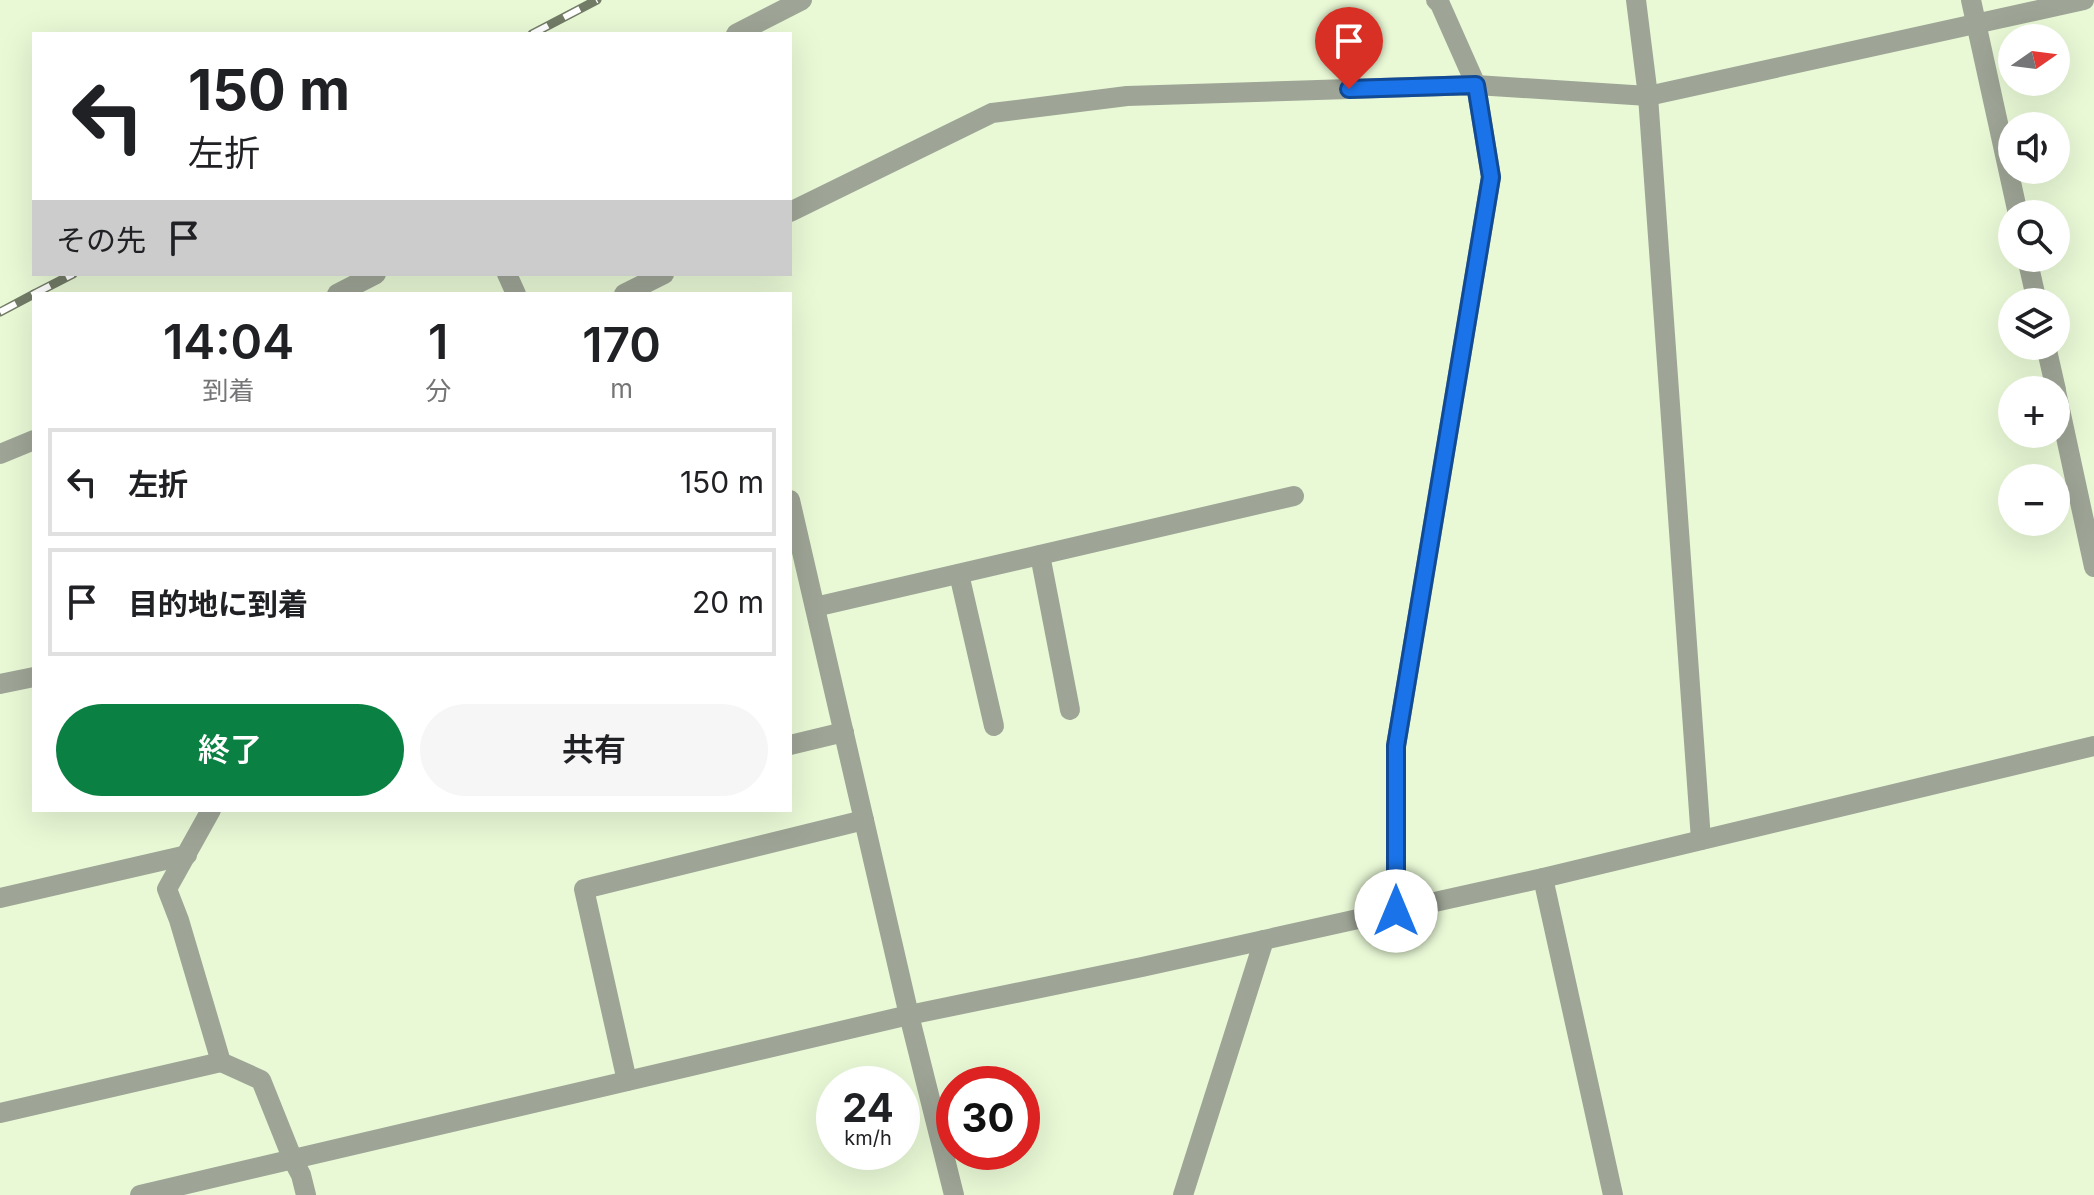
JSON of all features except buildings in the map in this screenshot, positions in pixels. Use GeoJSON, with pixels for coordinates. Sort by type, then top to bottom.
{"type":"FeatureCollection","features":[{"type":"Feature","properties":{"kind":"street"},"geometry":{"type":"LineString","coordinates":[[740,32],[802,0]]}},
{"type":"Feature","properties":{"kind":"street"},"geometry":{"type":"LineString","coordinates":[[1396,911],[1396,746],[1491,177],[1476,85],[1436,0]]}},
{"type":"Feature","properties":{"kind":"street"},"geometry":{"type":"LineString","coordinates":[[1636,0],[1648,96],[1701,840]]}},
{"type":"Feature","properties":{"kind":"street"},"geometry":{"type":"LineString","coordinates":[[1971,0],[2015,200]]}},
{"type":"Feature","properties":{"kind":"street"},"geometry":{"type":"LineString","coordinates":[[792,211],[992,113],[1127,96],[1476,85],[1648,96],[2084,0]]}},
{"type":"Feature","properties":{"kind":"street"},"geometry":{"type":"LineString","coordinates":[[341,292],[372,276]]}},
{"type":"Feature","properties":{"kind":"street"},"geometry":{"type":"LineString","coordinates":[[628,292],[660,276]]}},
{"type":"Feature","properties":{"kind":"street"},"geometry":{"type":"LineString","coordinates":[[0,454],[32,441]]}},
{"type":"Feature","properties":{"kind":"street"},"geometry":{"type":"LineString","coordinates":[[2068,448],[2094,567]]}},
{"type":"Feature","properties":{"kind":"street"},"geometry":{"type":"LineString","coordinates":[[815,607],[1294,496]]}},
{"type":"Feature","properties":{"kind":"street"},"geometry":{"type":"LineString","coordinates":[[792,509],[909,1015],[954,1195]]}},
{"type":"Feature","properties":{"kind":"street"},"geometry":{"type":"LineString","coordinates":[[1040,555],[1070,710]]}},
{"type":"Feature","properties":{"kind":"street"},"geometry":{"type":"LineString","coordinates":[[959,574],[994,726]]}},
{"type":"Feature","properties":{"kind":"street"},"geometry":{"type":"LineString","coordinates":[[0,684],[32,677]]}},
{"type":"Feature","properties":{"kind":"street"},"geometry":{"type":"LineString","coordinates":[[792,745],[844,732]]}},
{"type":"Feature","properties":{"kind":"street"},"geometry":{"type":"LineString","coordinates":[[140,1195],[909,1015],[1543,878],[2094,746]]}},
{"type":"Feature","properties":{"kind":"street"},"geometry":{"type":"LineString","coordinates":[[210,812],[167,889],[221,1062]]}},
{"type":"Feature","properties":{"kind":"street"},"geometry":{"type":"LineString","coordinates":[[627,1081],[584,889],[864,820]]}},
{"type":"Feature","properties":{"kind":"street"},"geometry":{"type":"LineString","coordinates":[[0,898],[187,855]]}},
{"type":"Feature","properties":{"kind":"street"},"geometry":{"type":"LineString","coordinates":[[1543,878],[1613,1195]]}},
{"type":"Feature","properties":{"kind":"street"},"geometry":{"type":"LineString","coordinates":[[1183,1195],[1264,940]]}},
{"type":"Feature","properties":{"kind":"street"},"geometry":{"type":"LineString","coordinates":[[0,1113],[221,1062],[261,1080],[301,1175],[306,1195]]}},
{"type":"Feature","properties":{"kind":"railway"},"geometry":{"type":"LineString","coordinates":[[536,32],[597,0]]}},
{"type":"Feature","properties":{"kind":"railway"},"geometry":{"type":"LineString","coordinates":[[38,292],[69,276]]}},
{"type":"Feature","properties":{"kind":"railway"},"geometry":{"type":"LineString","coordinates":[[0,312],[32,295]]}},
{"type":"Feature","properties":{"kind":"route"},"geometry":{"type":"LineString","coordinates":[[1349,89],[1476,85],[1491,177],[1396,746],[1396,911]]}}]}
